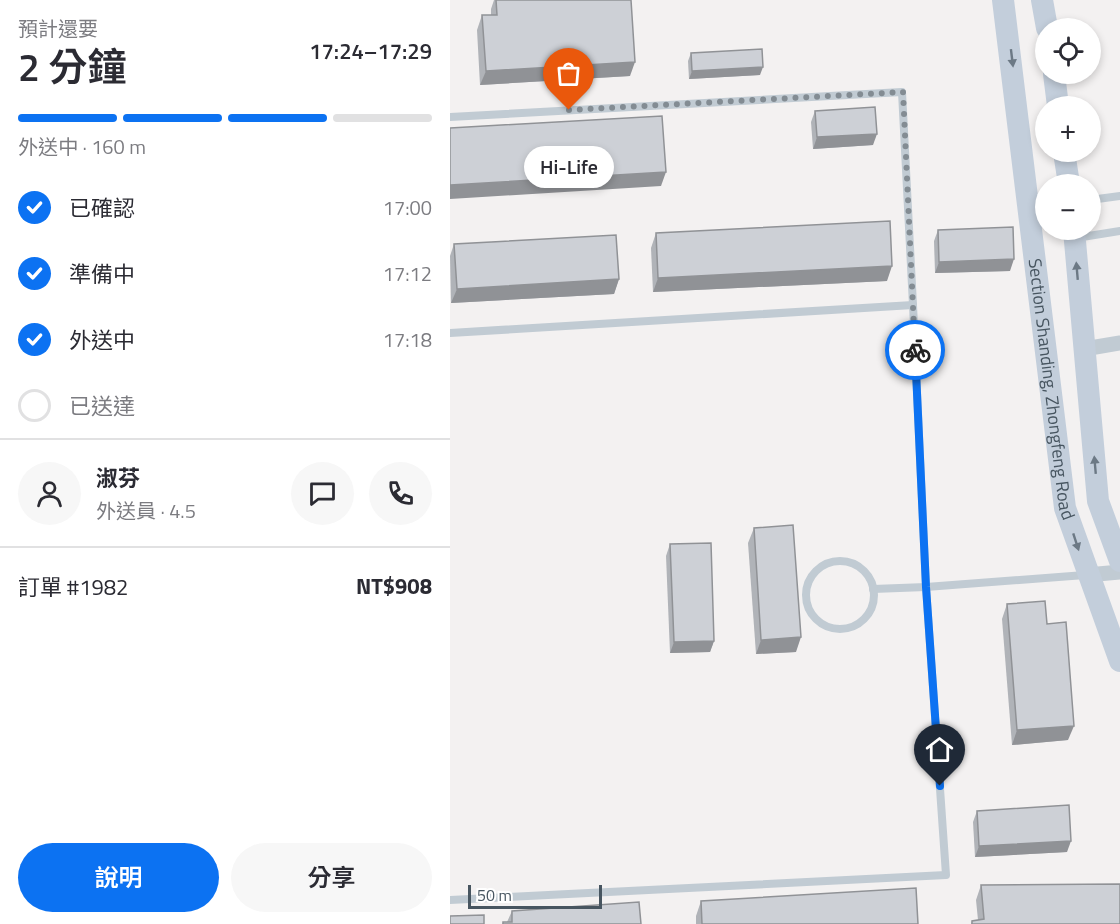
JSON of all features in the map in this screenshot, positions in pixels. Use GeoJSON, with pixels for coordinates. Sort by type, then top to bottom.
{"type":"FeatureCollection","features":[{"type":"Feature","properties":{"kind":"main road","name":"Section Shanding, Zhongfeng Road"},"geometry":{"type":"LineString","coordinates":[[1004,0],[1065,508],[1087,575],[1120,661]]}},
{"type":"Feature","properties":{"kind":"main road"},"geometry":{"type":"LineString","coordinates":[[1042,0],[1045,18]]}},
{"type":"Feature","properties":{"kind":"main road","name":"Section Shanding, Zhongfeng Road"},"geometry":{"type":"LineString","coordinates":[[1075,240],[1098,501],[1120,561]]}},
{"type":"Feature","properties":{"kind":"street"},"geometry":{"type":"LineString","coordinates":[[1084,349],[1120,343]]}},
{"type":"Feature","properties":{"kind":"street"},"geometry":{"type":"LineString","coordinates":[[1087,575],[1120,572]]}},
{"type":"Feature","properties":{"kind":"lane"},"geometry":{"type":"LineString","coordinates":[[450,117],[903,92],[926,587],[946,875],[450,900]]}},
{"type":"Feature","properties":{"kind":"lane"},"geometry":{"type":"LineString","coordinates":[[1101,199],[1120,196]]}},
{"type":"Feature","properties":{"kind":"lane"},"geometry":{"type":"LineString","coordinates":[[1101,232],[1120,231]]}},
{"type":"Feature","properties":{"kind":"lane"},"geometry":{"type":"LineString","coordinates":[[450,333],[913,305]]}},
{"type":"Feature","properties":{"kind":"lane"},"geometry":{"type":"LineString","coordinates":[[837,561],[859,566],[867,574],[873,589],[873,605],[868,615],[850,627],[827,626],[810,612],[807,601],[810,579],[817,570],[837,561]]}},
{"type":"Feature","properties":{"kind":"lane"},"geometry":{"type":"LineString","coordinates":[[873,589],[1087,575]]}},
{"type":"Feature","properties":{"kind":"building"},"geometry":{"type":"Polygon","coordinates":[[[496,0],[631,0],[635,62],[486,71],[482,15],[497,15],[496,0]]]}},
{"type":"Feature","properties":{"kind":"building"},"geometry":{"type":"Polygon","coordinates":[[[762,49],[763,67],[692,71],[691,53],[762,49]]]}},
{"type":"Feature","properties":{"kind":"building"},"geometry":{"type":"Polygon","coordinates":[[[875,107],[877,134],[817,137],[815,111],[875,107]]]}},
{"type":"Feature","properties":{"kind":"building"},"geometry":{"type":"Polygon","coordinates":[[[662,116],[666,172],[450,185],[450,128],[662,116]]]}},
{"type":"Feature","properties":{"kind":"building"},"geometry":{"type":"Polygon","coordinates":[[[890,221],[892,266],[658,278],[656,233],[890,221]]]}},
{"type":"Feature","properties":{"kind":"building"},"geometry":{"type":"Polygon","coordinates":[[[1013,227],[1014,259],[939,262],[938,230],[1013,227]]]}},
{"type":"Feature","properties":{"kind":"building"},"geometry":{"type":"Polygon","coordinates":[[[616,235],[619,279],[457,289],[454,244],[616,235]]]}},
{"type":"Feature","properties":{"kind":"building"},"geometry":{"type":"Polygon","coordinates":[[[793,525],[801,637],[761,640],[754,528],[793,525]]]}},
{"type":"Feature","properties":{"kind":"building"},"geometry":{"type":"Polygon","coordinates":[[[711,543],[714,641],[674,642],[670,544],[711,543]]]}},
{"type":"Feature","properties":{"kind":"building"},"geometry":{"type":"Polygon","coordinates":[[[1045,601],[1047,624],[1066,622],[1074,726],[1017,730],[1007,604],[1045,601]]]}},
{"type":"Feature","properties":{"kind":"building"},"geometry":{"type":"Polygon","coordinates":[[[1069,805],[1071,841],[979,846],[977,811],[1069,805]]]}},
{"type":"Feature","properties":{"kind":"building"},"geometry":{"type":"Polygon","coordinates":[[[1120,884],[1120,924],[972,924],[972,921],[984,919],[981,885],[1120,884]]]}},
{"type":"Feature","properties":{"kind":"building"},"geometry":{"type":"Polygon","coordinates":[[[916,888],[918,924],[702,924],[701,901],[916,888]]]}},
{"type":"Feature","properties":{"kind":"building"},"geometry":{"type":"Polygon","coordinates":[[[639,902],[641,924],[503,924],[503,922],[512,922],[512,911],[639,902]]]}},
{"type":"Feature","properties":{"kind":"building"},"geometry":{"type":"Polygon","coordinates":[[[484,915],[484,924],[450,924],[450,916],[484,915]]]}},
{"type":"Feature","properties":{"kind":"way so far"},"geometry":{"type":"LineString","coordinates":[[569,110],[903,92],[915,350]]}},
{"type":"Feature","properties":{"kind":"place","name":"Hi-Life"},"geometry":{"type":"Point","coordinates":[569,110]}},
{"type":"Feature","properties":{"kind":"route"},"geometry":{"type":"LineString","coordinates":[[915,350],[926,587],[940,786]]}}]}
